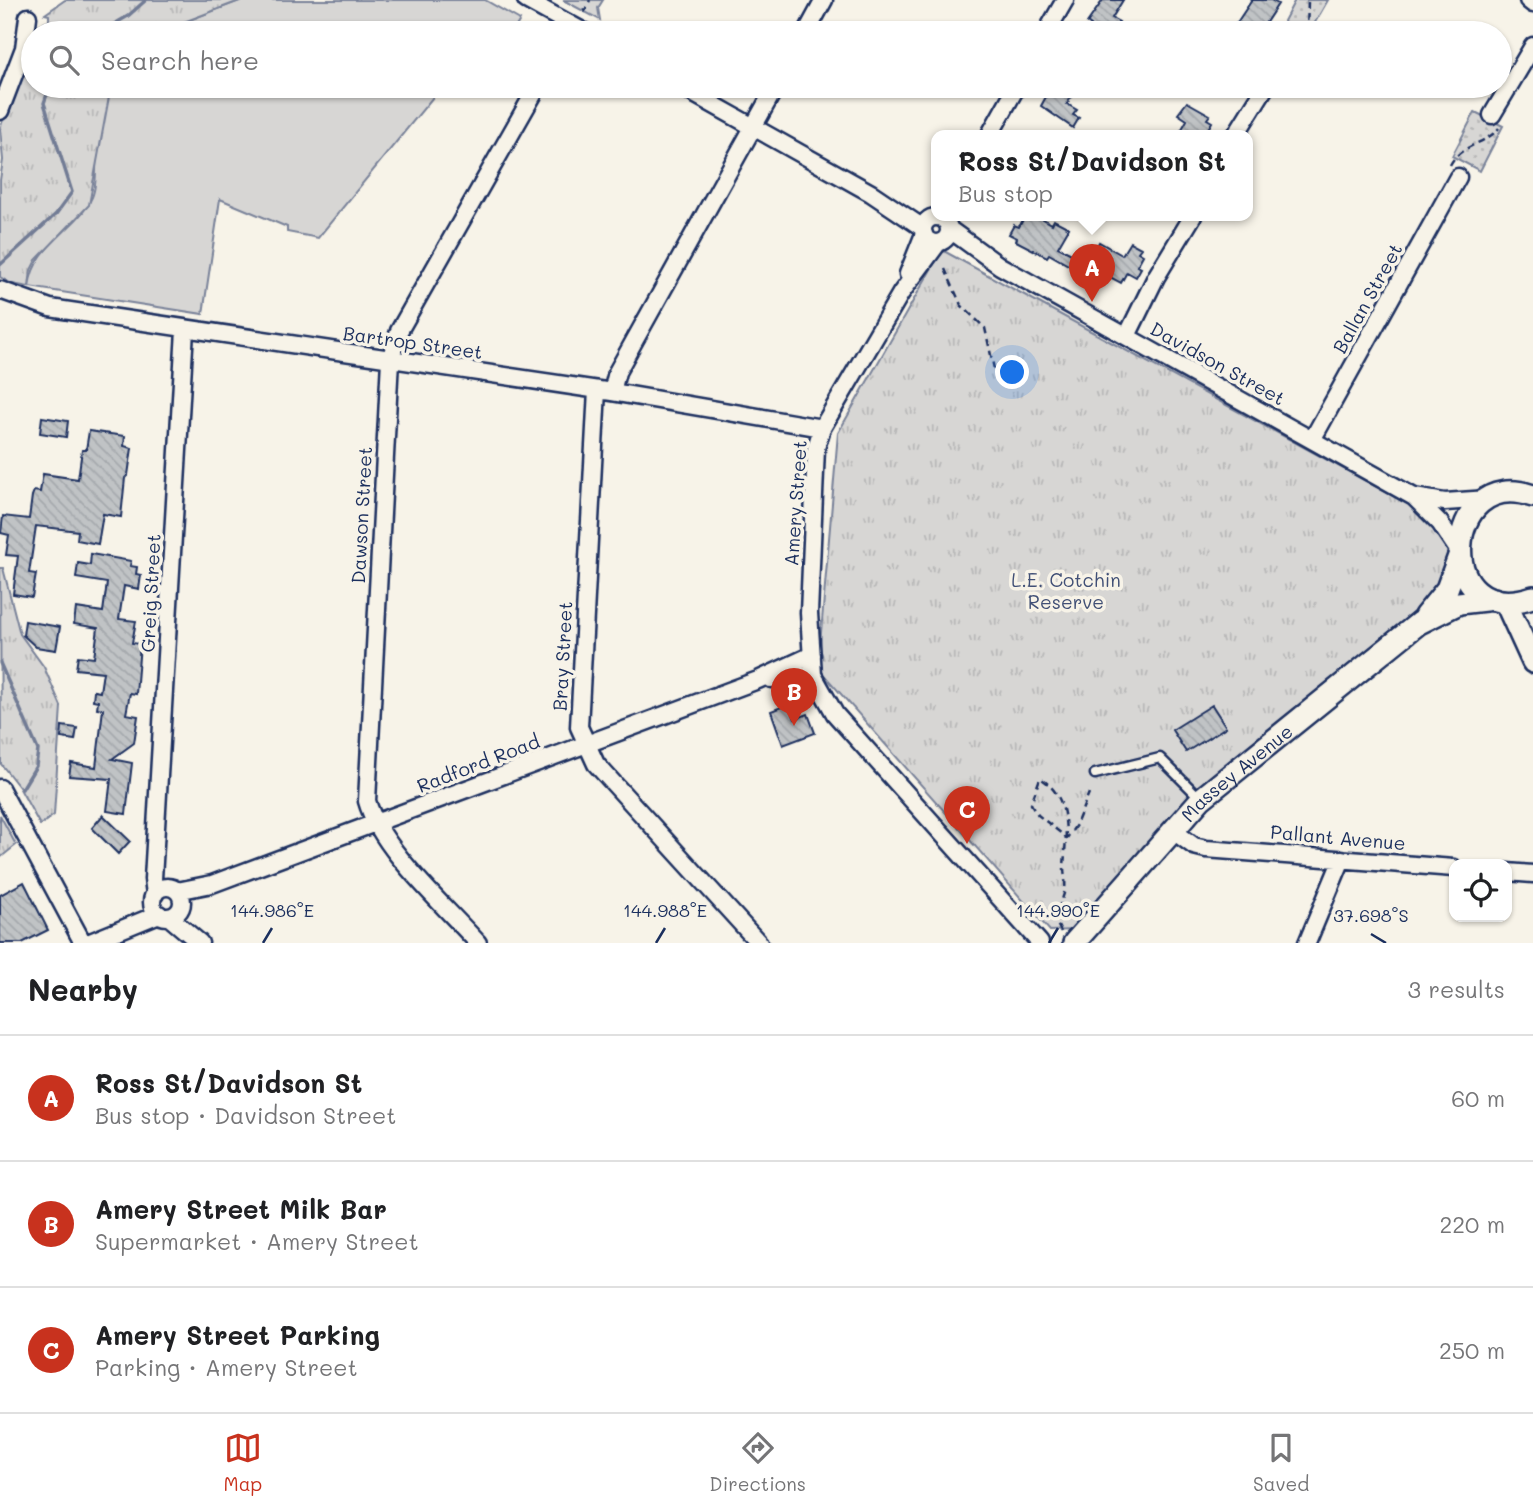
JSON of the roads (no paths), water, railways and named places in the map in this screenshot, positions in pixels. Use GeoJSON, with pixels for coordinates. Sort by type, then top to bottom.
{"type":"FeatureCollection","features":[{"type":"Feature","properties":{"kind":"street"},"geometry":{"type":"LineString","coordinates":[[526,0],[559,21]]}},
{"type":"Feature","properties":{"kind":"street"},"geometry":{"type":"LineString","coordinates":[[813,21],[824,0]]}},
{"type":"Feature","properties":{"kind":"street"},"geometry":{"type":"LineString","coordinates":[[1053,21],[1065,0]]}},
{"type":"Feature","properties":{"kind":"street"},"geometry":{"type":"LineString","coordinates":[[1528,0],[1533,4]]}},
{"type":"Feature","properties":{"kind":"street"},"geometry":{"type":"LineString","coordinates":[[27,21],[28,17]]}},
{"type":"Feature","properties":{"kind":"street"},"geometry":{"type":"LineString","coordinates":[[1512,89],[1533,46]]}},
{"type":"Feature","properties":{"kind":"street"},"geometry":{"type":"LineString","coordinates":[[0,111],[21,56]]}},
{"type":"Feature","properties":{"kind":"street","name":"Dawson Street"},"geometry":{"type":"LineString","coordinates":[[478,943],[385,839],[367,801],[390,360],[399,331],[531,98]]}},
{"type":"Feature","properties":{"kind":"street","name":"Davidson Street"},"geometry":{"type":"LineString","coordinates":[[701,98],[871,193],[938,227],[1000,266],[1414,497],[1440,523],[1459,553]]}},
{"type":"Feature","properties":{"kind":"street","name":"Bray Street"},"geometry":{"type":"LineString","coordinates":[[759,943],[596,764],[579,727],[604,391],[769,98]]}},
{"type":"Feature","properties":{"kind":"street"},"geometry":{"type":"LineString","coordinates":[[992,130],[1010,98]]}},
{"type":"Feature","properties":{"kind":"street"},"geometry":{"type":"LineString","coordinates":[[1239,130],[1259,98]]}},
{"type":"Feature","properties":{"kind":"street"},"geometry":{"type":"LineString","coordinates":[[1497,119],[1507,98]]}},
{"type":"Feature","properties":{"kind":"street","name":"Ballan Street"},"geometry":{"type":"LineString","coordinates":[[1312,440],[1453,172]]}},
{"type":"Feature","properties":{"kind":"street"},"geometry":{"type":"LineString","coordinates":[[1127,336],[1156,277],[1190,221]]}},
{"type":"Feature","properties":{"kind":"street","name":"Amery Street"},"geometry":{"type":"LineString","coordinates":[[938,227],[822,428],[816,448],[807,675],[835,714],[1040,943]]}},
{"type":"Feature","properties":{"kind":"street","name":"Bartrop Street"},"geometry":{"type":"LineString","coordinates":[[0,290],[50,307],[185,330],[604,391],[822,428]]}},
{"type":"Feature","properties":{"kind":"street","name":"Greig Street"},"geometry":{"type":"LineString","coordinates":[[168,903],[153,879],[185,330]]}},
{"type":"Feature","properties":{"kind":"street"},"geometry":{"type":"LineString","coordinates":[[1488,499],[1509,493],[1533,480]]}},
{"type":"Feature","properties":{"kind":"street"},"geometry":{"type":"LineString","coordinates":[[1509,493],[1533,496]]}},
{"type":"Feature","properties":{"kind":"street","name":"Davidson Street"},"geometry":{"type":"LineString","coordinates":[[1414,497],[1445,502],[1488,499]]}},
{"type":"Feature","properties":{"kind":"street","name":"Massey Avenue"},"geometry":{"type":"LineString","coordinates":[[1067,938],[1201,799],[1419,623],[1447,589],[1466,520],[1488,499]]}},
{"type":"Feature","properties":{"kind":"street"},"geometry":{"type":"LineString","coordinates":[[1459,553],[1471,582],[1500,601],[1533,662]]}},
{"type":"Feature","properties":{"kind":"street","name":"Massey Avenue"},"geometry":{"type":"LineString","coordinates":[[1419,623],[1460,603],[1533,597]]}},
{"type":"Feature","properties":{"kind":"street","name":"Radford Road"},"geometry":{"type":"LineString","coordinates":[[88,943],[212,884],[758,680],[806,656]]}},
{"type":"Feature","properties":{"kind":"street","name":"Radford Road"},"geometry":{"type":"LineString","coordinates":[[758,680],[807,675]]}},
{"type":"Feature","properties":{"kind":"street"},"geometry":{"type":"LineString","coordinates":[[0,788],[17,815],[83,943]]}},
{"type":"Feature","properties":{"kind":"street","name":"Pallant Avenue"},"geometry":{"type":"LineString","coordinates":[[1177,825],[1194,846],[1449,868]]}},
{"type":"Feature","properties":{"kind":"street"},"geometry":{"type":"LineString","coordinates":[[1307,943],[1342,859]]}},
{"type":"Feature","properties":{"kind":"street"},"geometry":{"type":"LineString","coordinates":[[1512,872],[1533,874]]}},
{"type":"Feature","properties":{"kind":"street"},"geometry":{"type":"LineString","coordinates":[[168,903],[197,940]]}},
{"type":"Feature","properties":{"kind":"lane"},"geometry":{"type":"LineString","coordinates":[[1095,774],[1160,758],[1201,799]]}},
{"type":"Feature","properties":{"kind":"waterway"},"geometry":{"type":"LineString","coordinates":[[119,21],[146,0]]}},
{"type":"Feature","properties":{"kind":"waterway"},"geometry":{"type":"LineString","coordinates":[[0,265],[56,214],[72,192],[44,103],[46,98]]}},
{"type":"Feature","properties":{"kind":"waterway"},"geometry":{"type":"LineString","coordinates":[[0,663],[38,750],[36,766],[22,789]]}},
{"type":"Feature","properties":{"kind":"place","name":"Ross St/Davidson St"},"geometry":{"type":"Point","coordinates":[1092,302]}},
{"type":"Feature","properties":{"kind":"place","name":"Amery Street Milk Bar"},"geometry":{"type":"Point","coordinates":[794,726]}},
{"type":"Feature","properties":{"kind":"place","name":"Amery Street Parking"},"geometry":{"type":"Point","coordinates":[967,844]}},
{"type":"Feature","properties":{"kind":"park label","name":"L.E. Cotchin Reserve"},"geometry":{"type":"Point","coordinates":[1066,590]}}]}
